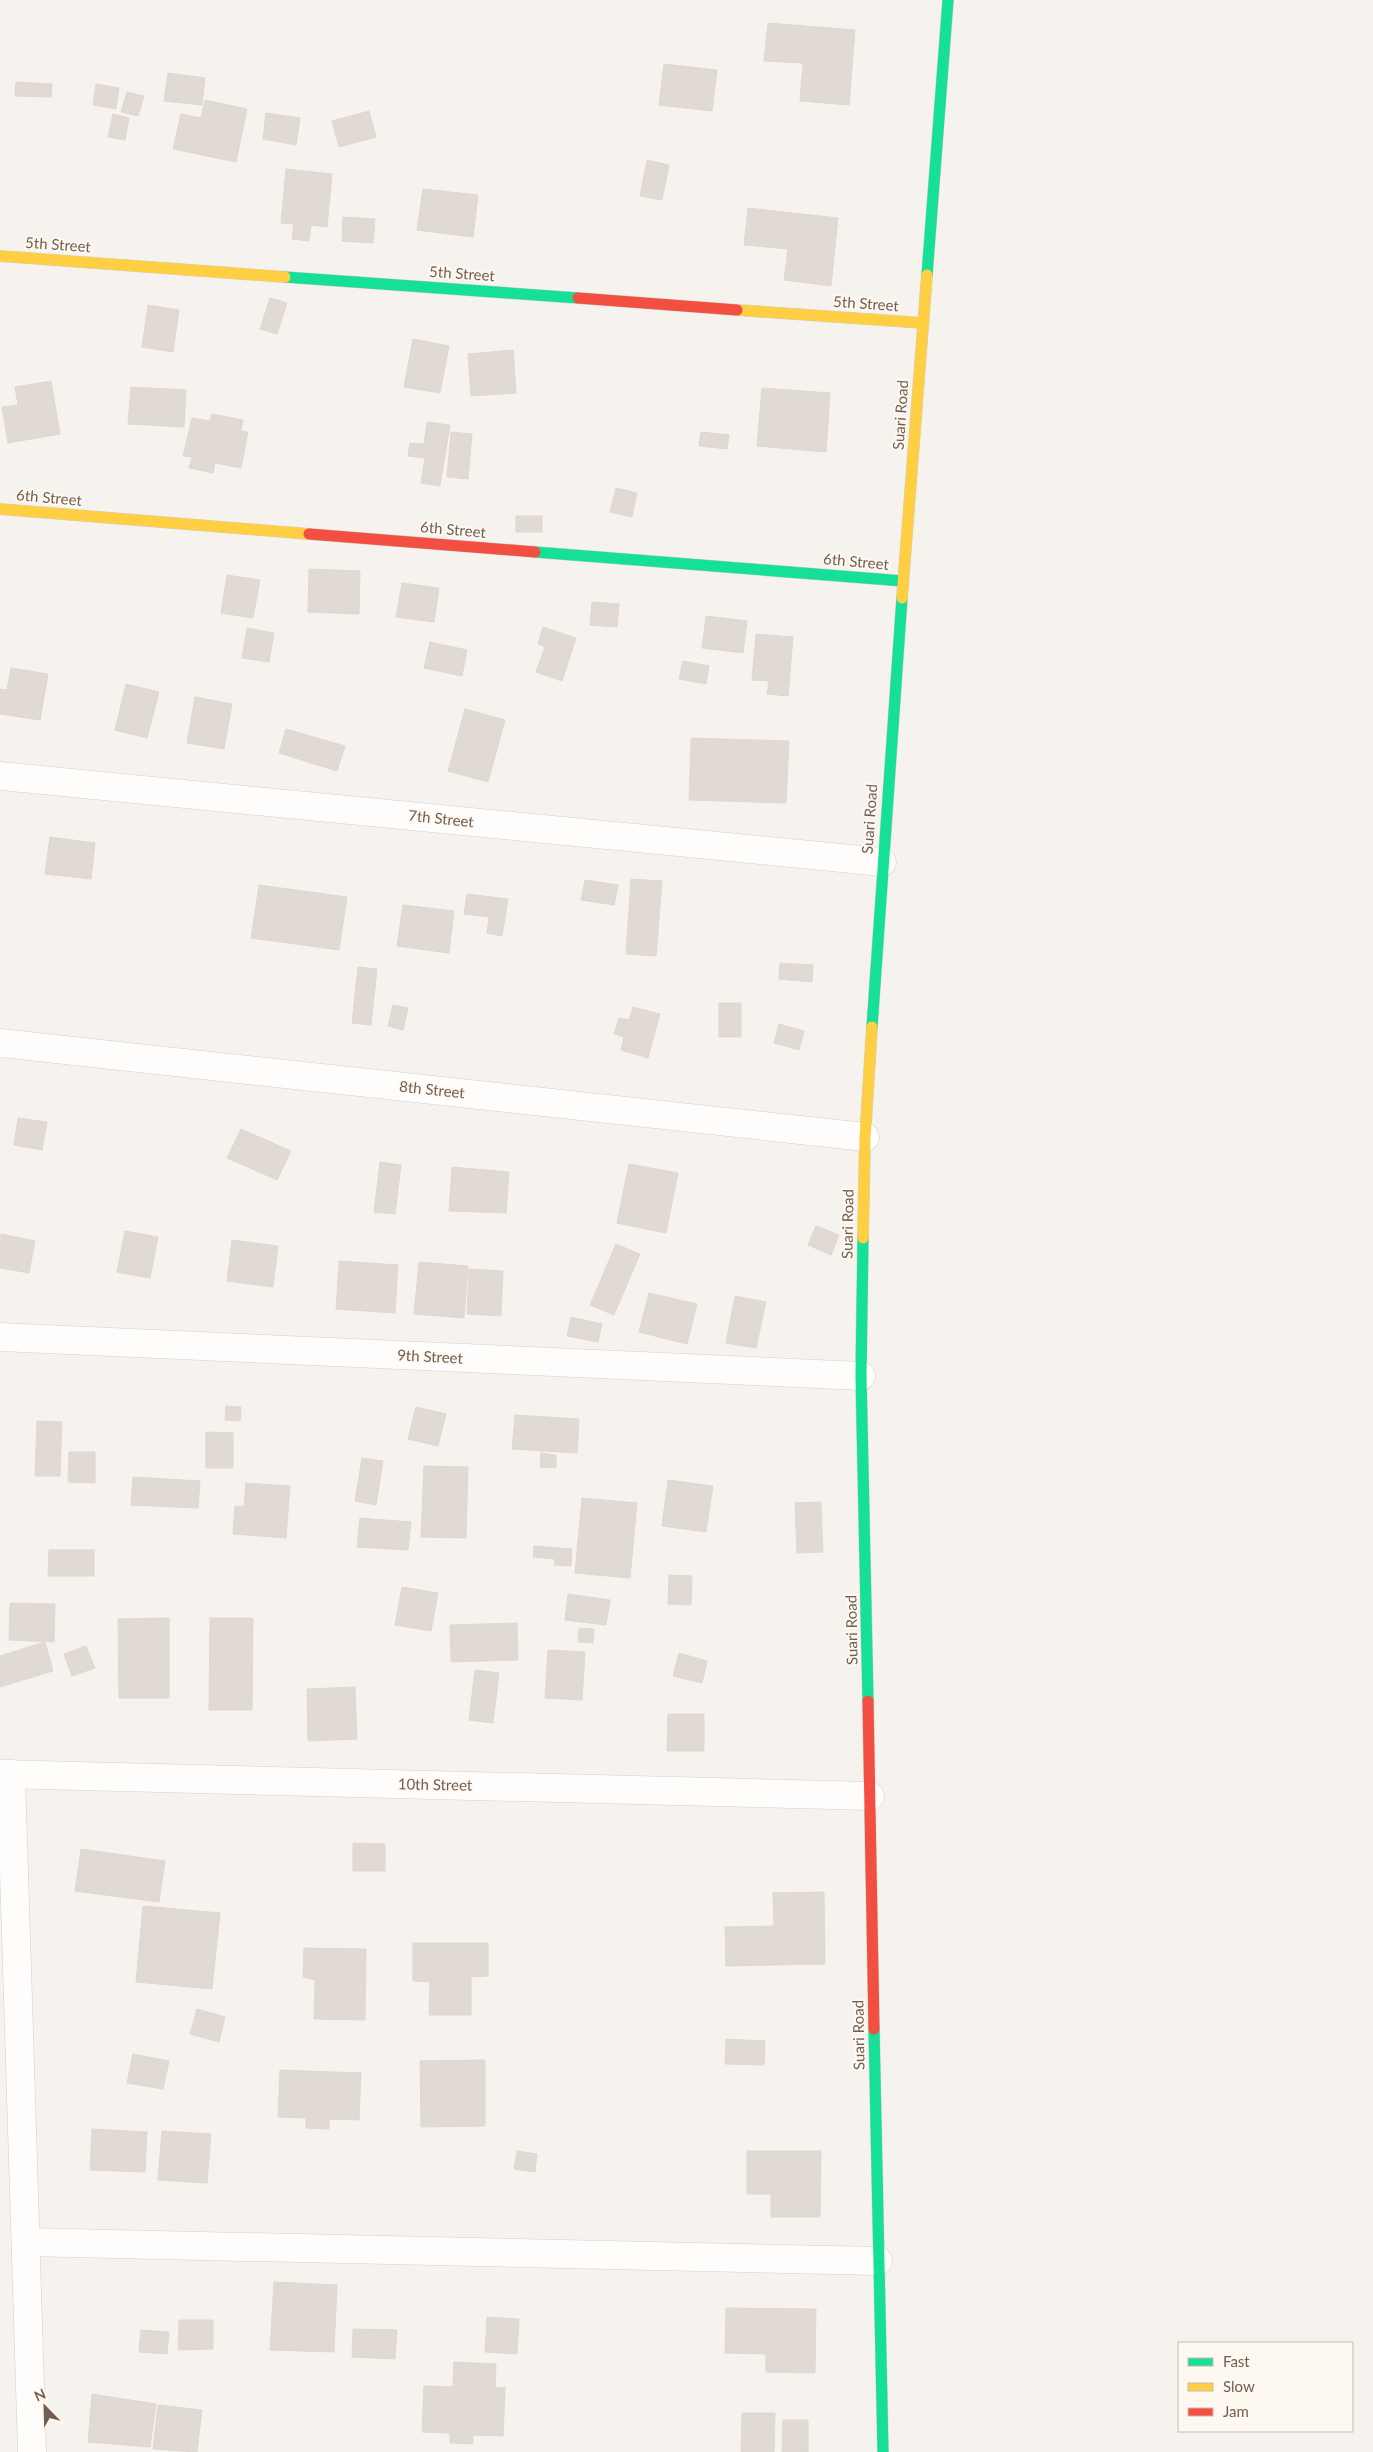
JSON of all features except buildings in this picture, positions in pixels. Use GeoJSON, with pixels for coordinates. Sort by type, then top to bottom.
{"type":"FeatureCollection","features":[{"type":"Feature","properties":{"kind":"street","name":"Suari Road"},"geometry":{"type":"LineString","coordinates":[[883,2452],[861,1376],[865,1137],[882,862],[948,0]]}},
{"type":"Feature","properties":{"kind":"street","name":"5th Street"},"geometry":{"type":"LineString","coordinates":[[0,256],[922,323]]}},
{"type":"Feature","properties":{"kind":"street","name":"6th Street"},"geometry":{"type":"LineString","coordinates":[[0,509],[903,581]]}},
{"type":"Feature","properties":{"kind":"street","name":"7th Street"},"geometry":{"type":"LineString","coordinates":[[0,776],[882,862]]}},
{"type":"Feature","properties":{"kind":"street","name":"8th Street"},"geometry":{"type":"LineString","coordinates":[[0,1043],[865,1137]]}},
{"type":"Feature","properties":{"kind":"street","name":"9th Street"},"geometry":{"type":"LineString","coordinates":[[0,1337],[861,1376]]}},
{"type":"Feature","properties":{"kind":"street","name":"10th Street"},"geometry":{"type":"LineString","coordinates":[[6,1774],[870,1796]]}},
{"type":"Feature","properties":{"kind":"street"},"geometry":{"type":"LineString","coordinates":[[6,1774],[26,2242],[32,2452]]}},
{"type":"Feature","properties":{"kind":"street"},"geometry":{"type":"LineString","coordinates":[[26,2242],[878,2260]]}},
{"type":"Feature","properties":{"kind":"traffic: fast"},"geometry":{"type":"LineString","coordinates":[[927,275],[948,0]]}},
{"type":"Feature","properties":{"kind":"traffic: fast"},"geometry":{"type":"LineString","coordinates":[[285,277],[578,298]]}},
{"type":"Feature","properties":{"kind":"traffic: fast"},"geometry":{"type":"LineString","coordinates":[[535,552],[903,581]]}},
{"type":"Feature","properties":{"kind":"traffic: fast"},"geometry":{"type":"LineString","coordinates":[[872,1027],[902,598]]}},
{"type":"Feature","properties":{"kind":"traffic: fast"},"geometry":{"type":"LineString","coordinates":[[863,1238],[861,1376],[868,1701]]}},
{"type":"Feature","properties":{"kind":"traffic: fast"},"geometry":{"type":"LineString","coordinates":[[874,2029],[883,2452]]}},
{"type":"Feature","properties":{"kind":"traffic: slow"},"geometry":{"type":"LineString","coordinates":[[0,256],[285,277]]}},
{"type":"Feature","properties":{"kind":"traffic: slow"},"geometry":{"type":"LineString","coordinates":[[902,598],[927,275]]}},
{"type":"Feature","properties":{"kind":"traffic: slow"},"geometry":{"type":"LineString","coordinates":[[737,310],[923,323]]}},
{"type":"Feature","properties":{"kind":"traffic: slow"},"geometry":{"type":"LineString","coordinates":[[0,509],[309,534]]}},
{"type":"Feature","properties":{"kind":"traffic: slow"},"geometry":{"type":"LineString","coordinates":[[863,1238],[865,1137],[872,1027]]}},
{"type":"Feature","properties":{"kind":"traffic: jam"},"geometry":{"type":"LineString","coordinates":[[578,298],[737,310]]}},
{"type":"Feature","properties":{"kind":"traffic: jam"},"geometry":{"type":"LineString","coordinates":[[309,534],[535,552]]}},
{"type":"Feature","properties":{"kind":"traffic: jam"},"geometry":{"type":"LineString","coordinates":[[868,1701],[874,2029]]}}]}
